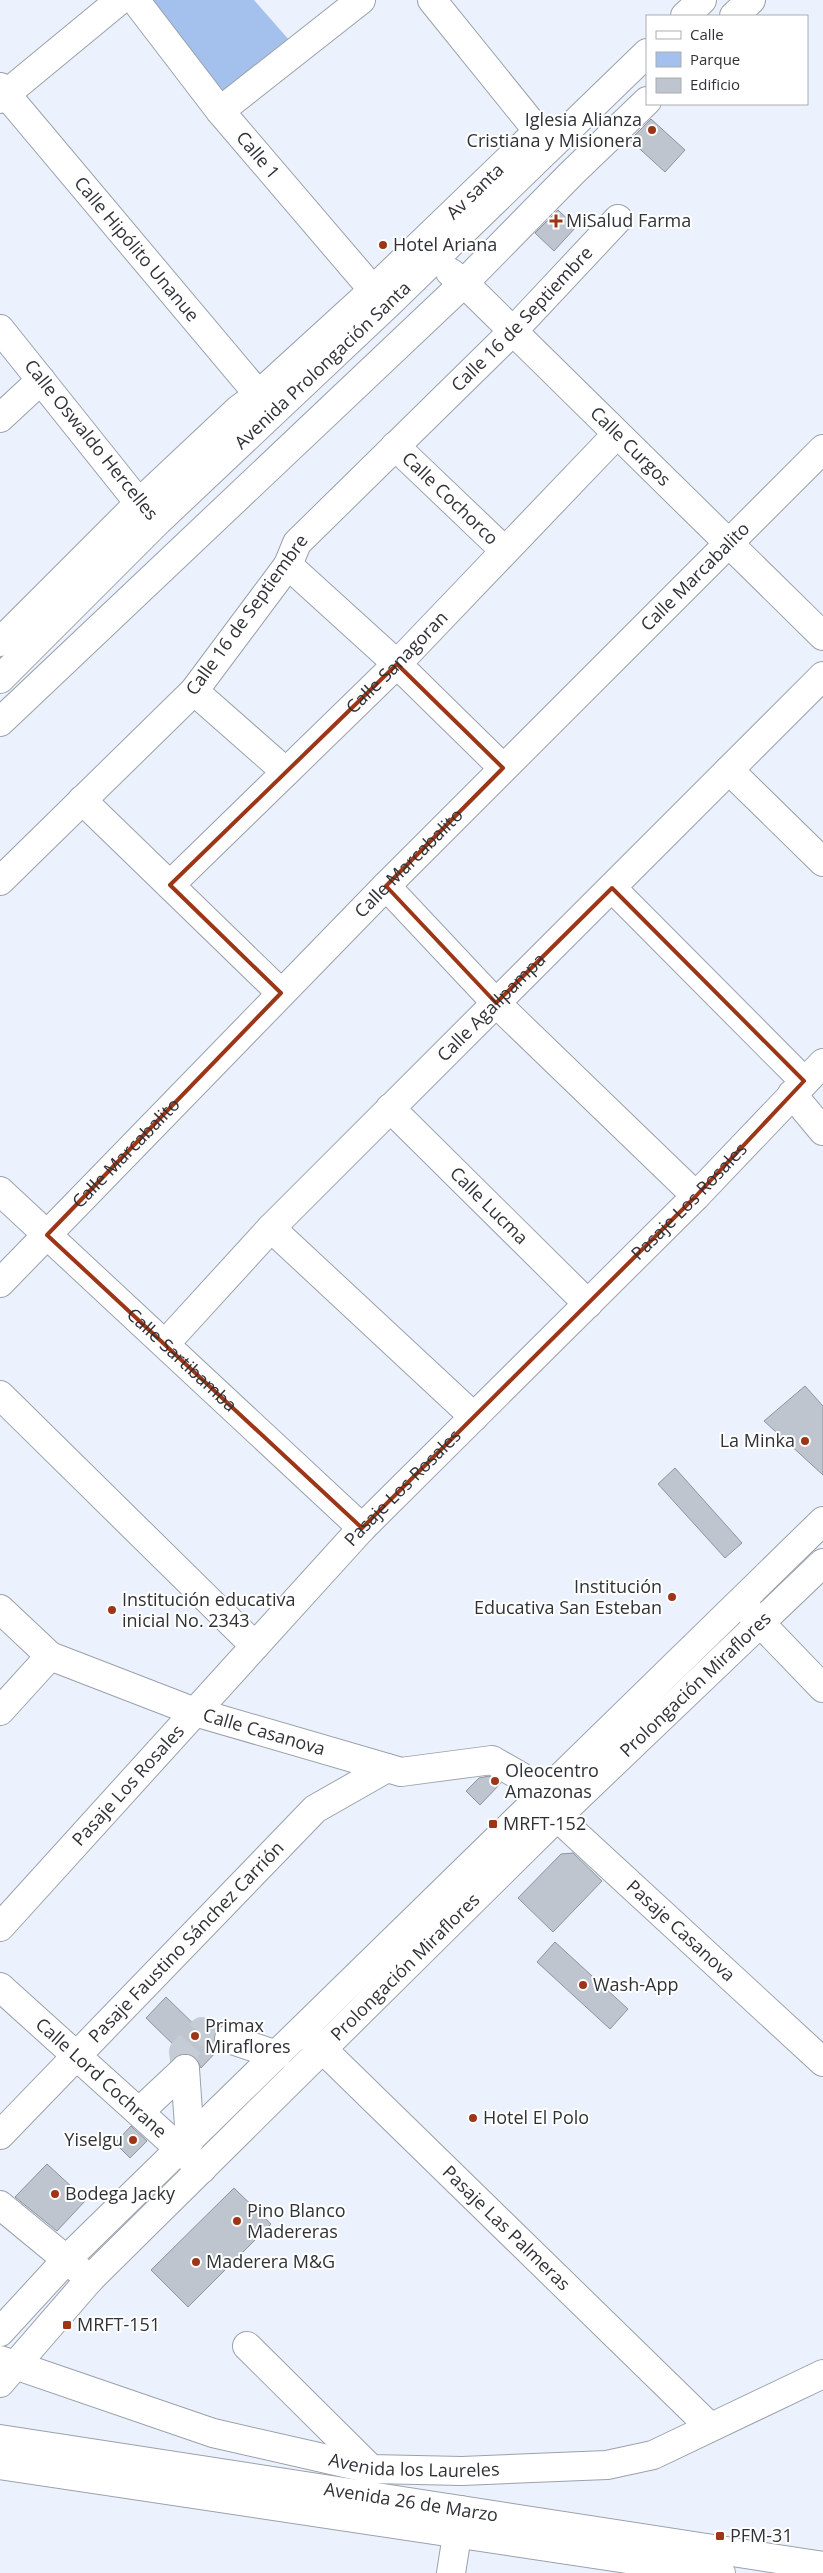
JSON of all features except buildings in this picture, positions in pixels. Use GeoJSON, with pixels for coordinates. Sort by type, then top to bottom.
{"type":"FeatureCollection","features":[{"type":"Feature","properties":{"kind":"street"},"geometry":{"type":"LineString","coordinates":[[2,93],[120,0]]}},
{"type":"Feature","properties":{"kind":"street","name":"Calle 1"},"geometry":{"type":"LineString","coordinates":[[134,0],[220,111],[381,297]]}},
{"type":"Feature","properties":{"kind":"street"},"geometry":{"type":"LineString","coordinates":[[220,111],[361,0]]}},
{"type":"Feature","properties":{"kind":"street"},"geometry":{"type":"LineString","coordinates":[[432,0],[572,173]]}},
{"type":"Feature","properties":{"kind":"street"},"geometry":{"type":"LineString","coordinates":[[686,15],[702,0]]}},
{"type":"Feature","properties":{"kind":"street"},"geometry":{"type":"LineString","coordinates":[[735,15],[751,0]]}},
{"type":"Feature","properties":{"kind":"street","name":"Avenida Prolongación Santa"},"geometry":{"type":"LineString","coordinates":[[381,297],[434,260],[544,139],[646,55]]}},
{"type":"Feature","properties":{"kind":"street","name":"Calle Hipólito Unanue"},"geometry":{"type":"LineString","coordinates":[[2,93],[266,404]]}},
{"type":"Feature","properties":{"kind":"street","name":"Avenida Prolongación Santa"},"geometry":{"type":"LineString","coordinates":[[0,722],[464,283],[572,173],[646,102]]}},
{"type":"Feature","properties":{"kind":"street","name":"Av santa"},"geometry":{"type":"LineString","coordinates":[[266,404],[381,297],[544,139]]}},
{"type":"Feature","properties":{"kind":"street","name":"Calle 16 de Septiembre"},"geometry":{"type":"LineString","coordinates":[[0,881],[194,691],[288,564],[297,543],[513,331],[618,219]]}},
{"type":"Feature","properties":{"kind":"street","name":"Calle Curgos"},"geometry":{"type":"LineString","coordinates":[[434,260],[464,283],[823,636]]}},
{"type":"Feature","properties":{"kind":"street","name":"Calle Oswaldo Hercelles"},"geometry":{"type":"LineString","coordinates":[[0,329],[181,550]]}},
{"type":"Feature","properties":{"kind":"street"},"geometry":{"type":"LineString","coordinates":[[0,418],[42,380]]}},
{"type":"Feature","properties":{"kind":"street","name":"Avenida Prolongación Santa"},"geometry":{"type":"LineString","coordinates":[[0,679],[240,409],[266,404]]}},
{"type":"Feature","properties":{"kind":"street","name":"Calle Sanagoran"},"geometry":{"type":"LineString","coordinates":[[170,885],[397,664],[617,434]]}},
{"type":"Feature","properties":{"kind":"street","name":"Calle Cochorco"},"geometry":{"type":"LineString","coordinates":[[395,446],[505,552]]}},
{"type":"Feature","properties":{"kind":"street","name":"Calle Marcabalito"},"geometry":{"type":"LineString","coordinates":[[0,1283],[386,886],[823,449]]}},
{"type":"Feature","properties":{"kind":"street","name":"Avenida Prolongación Santa"},"geometry":{"type":"LineString","coordinates":[[0,642],[148,512]]}},
{"type":"Feature","properties":{"kind":"street"},"geometry":{"type":"LineString","coordinates":[[288,564],[397,664],[503,768]]}},
{"type":"Feature","properties":{"kind":"street","name":"Calle Agallpampa"},"geometry":{"type":"LineString","coordinates":[[165,1344],[271,1228],[823,676]]}},
{"type":"Feature","properties":{"kind":"street"},"geometry":{"type":"LineString","coordinates":[[194,691],[286,772]]}},
{"type":"Feature","properties":{"kind":"street"},"geometry":{"type":"LineString","coordinates":[[729,770],[823,862]]}},
{"type":"Feature","properties":{"kind":"street"},"geometry":{"type":"LineString","coordinates":[[82,800],[281,993]]}},
{"type":"Feature","properties":{"kind":"street"},"geometry":{"type":"LineString","coordinates":[[386,886],[496,1003],[696,1196]]}},
{"type":"Feature","properties":{"kind":"street"},"geometry":{"type":"LineString","coordinates":[[612,888],[806,1080],[823,1131]]}},
{"type":"Feature","properties":{"kind":"street","name":"Pasaje Los Rosales"},"geometry":{"type":"LineString","coordinates":[[0,1927],[362,1528],[696,1196],[806,1080]]}},
{"type":"Feature","properties":{"kind":"street","name":"Calle Lucma"},"geometry":{"type":"LineString","coordinates":[[390,1108],[588,1304]]}},
{"type":"Feature","properties":{"kind":"street","name":"Calle Sartibamba"},"geometry":{"type":"LineString","coordinates":[[0,1191],[362,1528]]}},
{"type":"Feature","properties":{"kind":"street"},"geometry":{"type":"LineString","coordinates":[[271,1228],[474,1417]]}},
{"type":"Feature","properties":{"kind":"street"},"geometry":{"type":"LineString","coordinates":[[0,1395],[255,1646]]}},
{"type":"Feature","properties":{"kind":"street","name":"Prolongación Miraflores"},"geometry":{"type":"LineString","coordinates":[[4,2370],[90,2279],[322,2050],[740,1603],[823,1521]]}},
{"type":"Feature","properties":{"kind":"street","name":"Prolongación Miraflores"},"geometry":{"type":"LineString","coordinates":[[0,2332],[68,2258],[303,2030],[549,1808],[761,1624],[823,1563]]}},
{"type":"Feature","properties":{"kind":"street"},"geometry":{"type":"LineString","coordinates":[[740,1603],[823,1688]]}},
{"type":"Feature","properties":{"kind":"street","name":"Calle Casanova"},"geometry":{"type":"LineString","coordinates":[[0,1609],[50,1656],[195,1712],[401,1772],[492,1760],[520,1776],[549,1808]]}},
{"type":"Feature","properties":{"kind":"street"},"geometry":{"type":"LineString","coordinates":[[0,1711],[50,1656]]}},
{"type":"Feature","properties":{"kind":"street","name":"Pasaje Faustino Sánchez Carrión"},"geometry":{"type":"LineString","coordinates":[[0,2135],[315,1809],[387,1768]]}},
{"type":"Feature","properties":{"kind":"street","name":"Pasaje Casanova"},"geometry":{"type":"LineString","coordinates":[[549,1808],[823,2062]]}},
{"type":"Feature","properties":{"kind":"street","name":"Calle Lord Cochrane"},"geometry":{"type":"LineString","coordinates":[[0,1987],[139,2112],[185,2145],[202,2169]]}},
{"type":"Feature","properties":{"kind":"street","name":"Pasaje Las Palmeras"},"geometry":{"type":"LineString","coordinates":[[303,2030],[710,2428]]}},
{"type":"Feature","properties":{"kind":"street"},"geometry":{"type":"LineString","coordinates":[[229,2039],[277,2055]]}},
{"type":"Feature","properties":{"kind":"street"},"geometry":{"type":"LineString","coordinates":[[139,2112],[185,2069],[185,2145]]}},
{"type":"Feature","properties":{"kind":"street"},"geometry":{"type":"LineString","coordinates":[[0,2205],[68,2258],[90,2279]]}},
{"type":"Feature","properties":{"kind":"street"},"geometry":{"type":"LineString","coordinates":[[246,2346],[371,2469]]}},
{"type":"Feature","properties":{"kind":"street","name":"Avenida los Laureles"},"geometry":{"type":"LineString","coordinates":[[4,2370],[213,2434],[371,2469],[462,2471],[607,2465],[653,2455],[823,2374]]}},
{"type":"Feature","properties":{"kind":"street","name":"Avenida 26 de Marzo"},"geometry":{"type":"LineString","coordinates":[[0,2439],[459,2522],[720,2573]]}},
{"type":"Feature","properties":{"kind":"street","name":"Avenida 26 de Marzo"},"geometry":{"type":"LineString","coordinates":[[0,2465],[823,2566]]}},
{"type":"Feature","properties":{"kind":"street"},"geometry":{"type":"LineString","coordinates":[[451,2573],[459,2522]]}},
{"type":"Feature","properties":{"kind":"highlighted area"},"geometry":{"type":"Polygon","coordinates":[[[397,664],[503,768],[386,886],[496,1003],[612,888],[804,1081],[696,1196],[362,1528],[47,1235],[281,993],[170,885],[397,664]]]}},
{"type":"Feature","properties":{"kind":"green space"},"geometry":{"type":"Polygon","coordinates":[[[135,0],[254,0],[297,49],[220,111],[135,0]]]}},
{"type":"Feature","properties":{"kind":"tunnel"},"geometry":{"type":"LineString","coordinates":[[185,2069],[183,2052],[202,2031],[229,2039]]}},
{"type":"Feature","properties":{"kind":"place","name":"Iglesia Alianza Cristiana y Misionera"},"geometry":{"type":"Point","coordinates":[652,130]}},
{"type":"Feature","properties":{"kind":"place","name":"MiSalud Farma"},"geometry":{"type":"Point","coordinates":[556,221]}},
{"type":"Feature","properties":{"kind":"place","name":"Hotel Ariana"},"geometry":{"type":"Point","coordinates":[383,245]}},
{"type":"Feature","properties":{"kind":"place","name":"La Minka"},"geometry":{"type":"Point","coordinates":[805,1441]}},
{"type":"Feature","properties":{"kind":"place","name":"Institución Educativa San Esteban"},"geometry":{"type":"Point","coordinates":[672,1597]}},
{"type":"Feature","properties":{"kind":"place","name":"Institución educativa inicial No. 2343"},"geometry":{"type":"Point","coordinates":[112,1610]}},
{"type":"Feature","properties":{"kind":"place","name":"Oleocentro Amazonas"},"geometry":{"type":"Point","coordinates":[495,1781]}},
{"type":"Feature","properties":{"kind":"place","name":"MRFT-152"},"geometry":{"type":"Point","coordinates":[493,1824]}},
{"type":"Feature","properties":{"kind":"place","name":"Wash-App"},"geometry":{"type":"Point","coordinates":[583,1985]}},
{"type":"Feature","properties":{"kind":"place","name":"Primax Miraflores"},"geometry":{"type":"Point","coordinates":[195,2036]}},
{"type":"Feature","properties":{"kind":"place","name":"Hotel El Polo"},"geometry":{"type":"Point","coordinates":[473,2118]}},
{"type":"Feature","properties":{"kind":"place","name":"Yiselgu"},"geometry":{"type":"Point","coordinates":[133,2140]}},
{"type":"Feature","properties":{"kind":"place","name":"Bodega Jacky"},"geometry":{"type":"Point","coordinates":[55,2194]}},
{"type":"Feature","properties":{"kind":"place","name":"Pino Blanco Madereras"},"geometry":{"type":"Point","coordinates":[237,2221]}},
{"type":"Feature","properties":{"kind":"place","name":"Maderera M&G"},"geometry":{"type":"Point","coordinates":[196,2262]}},
{"type":"Feature","properties":{"kind":"place","name":"MRFT-151"},"geometry":{"type":"Point","coordinates":[67,2325]}},
{"type":"Feature","properties":{"kind":"place","name":"PFM-31"},"geometry":{"type":"Point","coordinates":[720,2536]}}]}
